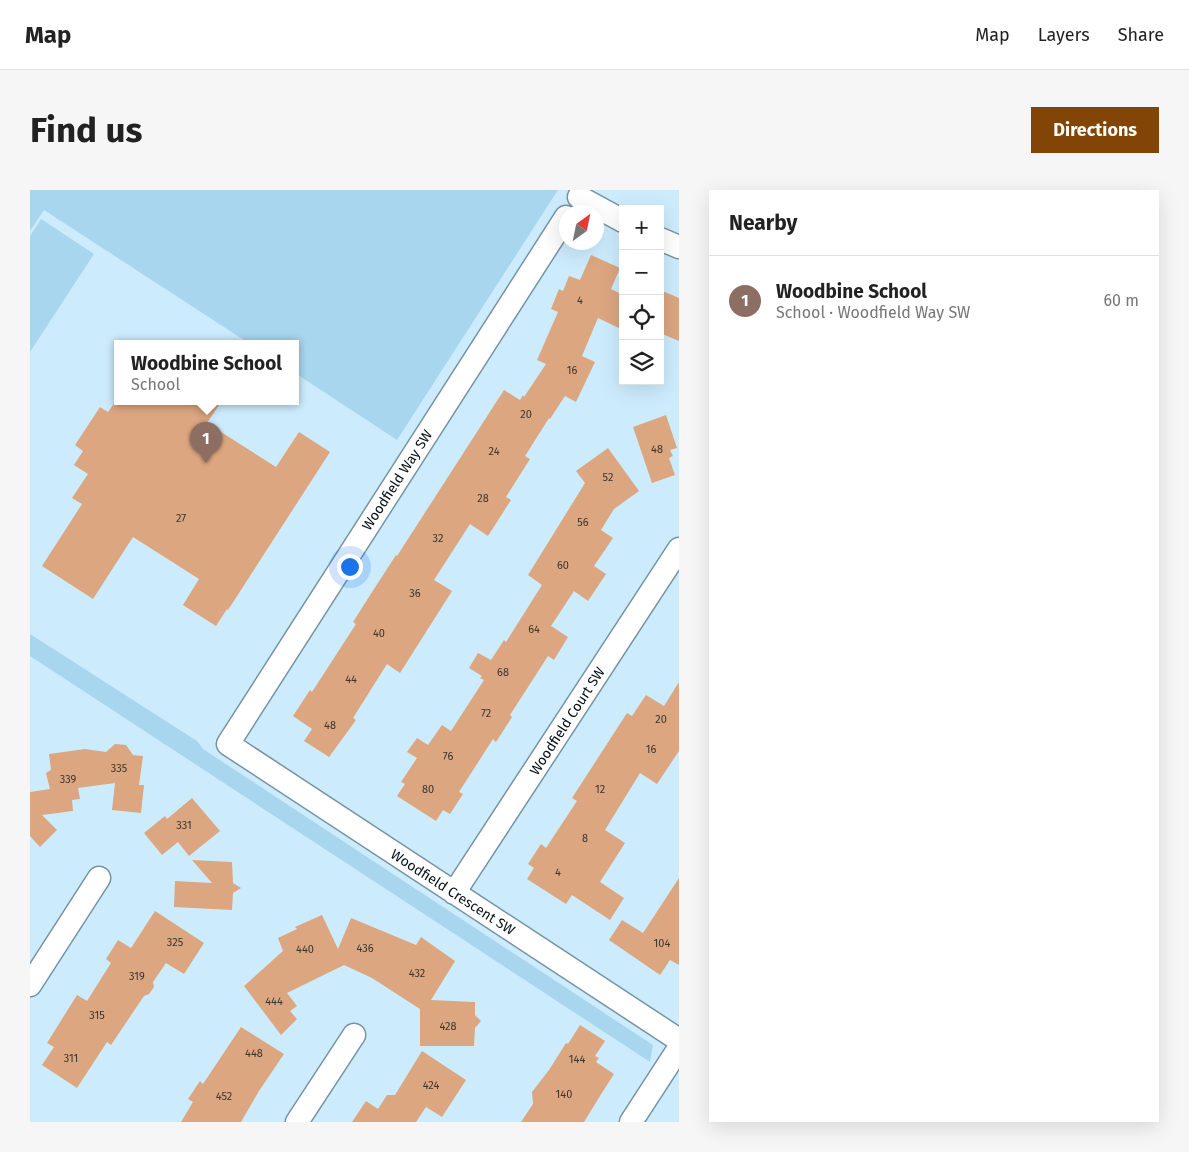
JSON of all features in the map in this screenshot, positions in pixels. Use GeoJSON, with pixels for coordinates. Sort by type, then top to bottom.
{"type":"FeatureCollection","features":[{"type":"Feature","properties":{"kind":"street"},"geometry":{"type":"LineString","coordinates":[[577,200],[619,219]]}},
{"type":"Feature","properties":{"kind":"street","name":"Woodfield Way SW"},"geometry":{"type":"LineString","coordinates":[[228,744],[559,228]]}},
{"type":"Feature","properties":{"kind":"street"},"geometry":{"type":"LineString","coordinates":[[664,241],[679,247]]}},
{"type":"Feature","properties":{"kind":"street","name":"Woodfield Court SW"},"geometry":{"type":"LineString","coordinates":[[454,893],[679,548]]}},
{"type":"Feature","properties":{"kind":"street","name":"Woodfield Crescent SW"},"geometry":{"type":"LineString","coordinates":[[228,744],[679,1040]]}},
{"type":"Feature","properties":{"kind":"street"},"geometry":{"type":"LineString","coordinates":[[30,985],[99,878]]}},
{"type":"Feature","properties":{"kind":"street"},"geometry":{"type":"LineString","coordinates":[[297,1122],[354,1035]]}},
{"type":"Feature","properties":{"kind":"street"},"geometry":{"type":"LineString","coordinates":[[631,1122],[679,1048]]}},
{"type":"Feature","properties":{"kind":"shaded area"},"geometry":{"type":"Polygon","coordinates":[[[30,190],[558,190],[397,440],[299,376],[299,340],[244,340],[44,210],[30,231],[30,190]]]}},
{"type":"Feature","properties":{"kind":"shaded area"},"geometry":{"type":"Polygon","coordinates":[[[41,219],[94,254],[30,352],[30,236],[41,219]]]}},
{"type":"Feature","properties":{"kind":"shaded area"},"geometry":{"type":"Polygon","coordinates":[[[30,634],[197,741],[203,749],[653,1045],[650,1062],[30,656],[30,634]]]}},
{"type":"Feature","properties":{"kind":"building"},"geometry":{"type":"Polygon","coordinates":[[[591,255],[619,268],[611,289],[619,293],[619,328],[598,318],[582,356],[595,362],[576,402],[565,396],[549,418],[525,456],[530,459],[506,497],[511,500],[488,536],[470,524],[434,580],[452,591],[400,673],[387,664],[353,718],[356,720],[329,757],[304,741],[312,729],[293,716],[310,690],[312,692],[356,624],[353,622],[504,390],[520,400],[546,364],[537,360],[558,312],[551,309],[559,289],[563,291],[569,276],[580,280],[591,255]]]}},
{"type":"Feature","properties":{"kind":"building"},"geometry":{"type":"Polygon","coordinates":[[[664,292],[679,298],[679,341],[664,335],[664,292]]]}},
{"type":"Feature","properties":{"kind":"building"},"geometry":{"type":"Polygon","coordinates":[[[114,403],[114,405],[219,405],[207,423],[276,467],[299,432],[330,452],[216,626],[183,605],[199,579],[133,537],[93,599],[42,566],[82,504],[72,498],[88,474],[74,465],[83,451],[75,445],[100,407],[108,412],[114,403]]]}},
{"type":"Feature","properties":{"kind":"building"},"geometry":{"type":"Polygon","coordinates":[[[666,415],[677,448],[670,450],[673,456],[669,458],[675,475],[652,483],[633,427],[666,415]]]}},
{"type":"Feature","properties":{"kind":"building"},"geometry":{"type":"Polygon","coordinates":[[[608,448],[639,491],[614,509],[601,530],[613,538],[594,566],[606,574],[588,601],[574,591],[551,626],[568,637],[554,660],[548,656],[510,715],[512,717],[496,742],[493,739],[459,792],[463,794],[450,814],[443,810],[436,821],[397,796],[405,784],[401,782],[417,758],[407,752],[417,738],[428,745],[442,725],[451,731],[484,680],[480,678],[482,676],[469,668],[478,653],[491,660],[504,640],[506,642],[542,585],[528,575],[585,483],[576,471],[608,448]]]}},
{"type":"Feature","properties":{"kind":"building"},"geometry":{"type":"Polygon","coordinates":[[[679,682],[679,751],[657,784],[640,773],[605,830],[625,843],[600,882],[624,898],[610,920],[572,895],[566,904],[527,879],[534,868],[528,864],[541,844],[546,848],[577,801],[572,798],[627,713],[632,716],[646,695],[664,706],[679,682]]]}},
{"type":"Feature","properties":{"kind":"building"},"geometry":{"type":"Polygon","coordinates":[[[115,744],[126,745],[133,755],[143,756],[139,785],[144,785],[141,813],[112,810],[115,783],[78,788],[80,799],[72,800],[73,811],[42,815],[57,830],[40,847],[30,836],[30,792],[50,789],[46,773],[51,770],[49,754],[85,749],[106,752],[115,744]]]}},
{"type":"Feature","properties":{"kind":"building"},"geometry":{"type":"Polygon","coordinates":[[[192,798],[220,831],[189,856],[178,842],[162,855],[144,833],[165,816],[167,819],[192,798]]]}},
{"type":"Feature","properties":{"kind":"building"},"geometry":{"type":"Polygon","coordinates":[[[192,860],[232,862],[233,883],[241,888],[233,893],[232,910],[174,907],[175,881],[212,883],[192,860]]]}},
{"type":"Feature","properties":{"kind":"building"},"geometry":{"type":"Polygon","coordinates":[[[679,878],[679,965],[670,960],[660,975],[609,940],[622,920],[643,933],[679,878]]]}},
{"type":"Feature","properties":{"kind":"building"},"geometry":{"type":"Polygon","coordinates":[[[155,911],[204,943],[184,974],[166,963],[153,982],[154,987],[149,994],[144,996],[111,1045],[107,1042],[77,1088],[42,1065],[54,1047],[47,1043],[77,995],[87,1001],[111,963],[106,959],[118,940],[131,948],[155,911]]]}},
{"type":"Feature","properties":{"kind":"building"},"geometry":{"type":"Polygon","coordinates":[[[322,915],[338,949],[351,918],[416,945],[421,937],[455,961],[431,1000],[475,1002],[475,1015],[481,1021],[475,1028],[474,1046],[420,1046],[420,1009],[372,978],[344,965],[287,993],[297,1006],[290,1011],[297,1019],[281,1035],[244,986],[283,951],[278,938],[297,929],[295,927],[322,915]]]}},
{"type":"Feature","properties":{"kind":"building"},"geometry":{"type":"Polygon","coordinates":[[[580,1025],[605,1041],[595,1056],[599,1058],[596,1062],[614,1074],[584,1122],[521,1122],[533,1104],[532,1092],[580,1025]]]}},
{"type":"Feature","properties":{"kind":"building"},"geometry":{"type":"Polygon","coordinates":[[[241,1027],[284,1054],[241,1122],[181,1122],[193,1102],[188,1099],[200,1081],[203,1084],[241,1027]]]}},
{"type":"Feature","properties":{"kind":"building"},"geometry":{"type":"Polygon","coordinates":[[[422,1051],[466,1080],[442,1117],[426,1107],[416,1122],[352,1122],[366,1101],[378,1109],[387,1095],[395,1095],[422,1051]]]}},
{"type":"Feature","properties":{"kind":"place","name":"Woodbine School"},"geometry":{"type":"Point","coordinates":[206,463]}}]}
